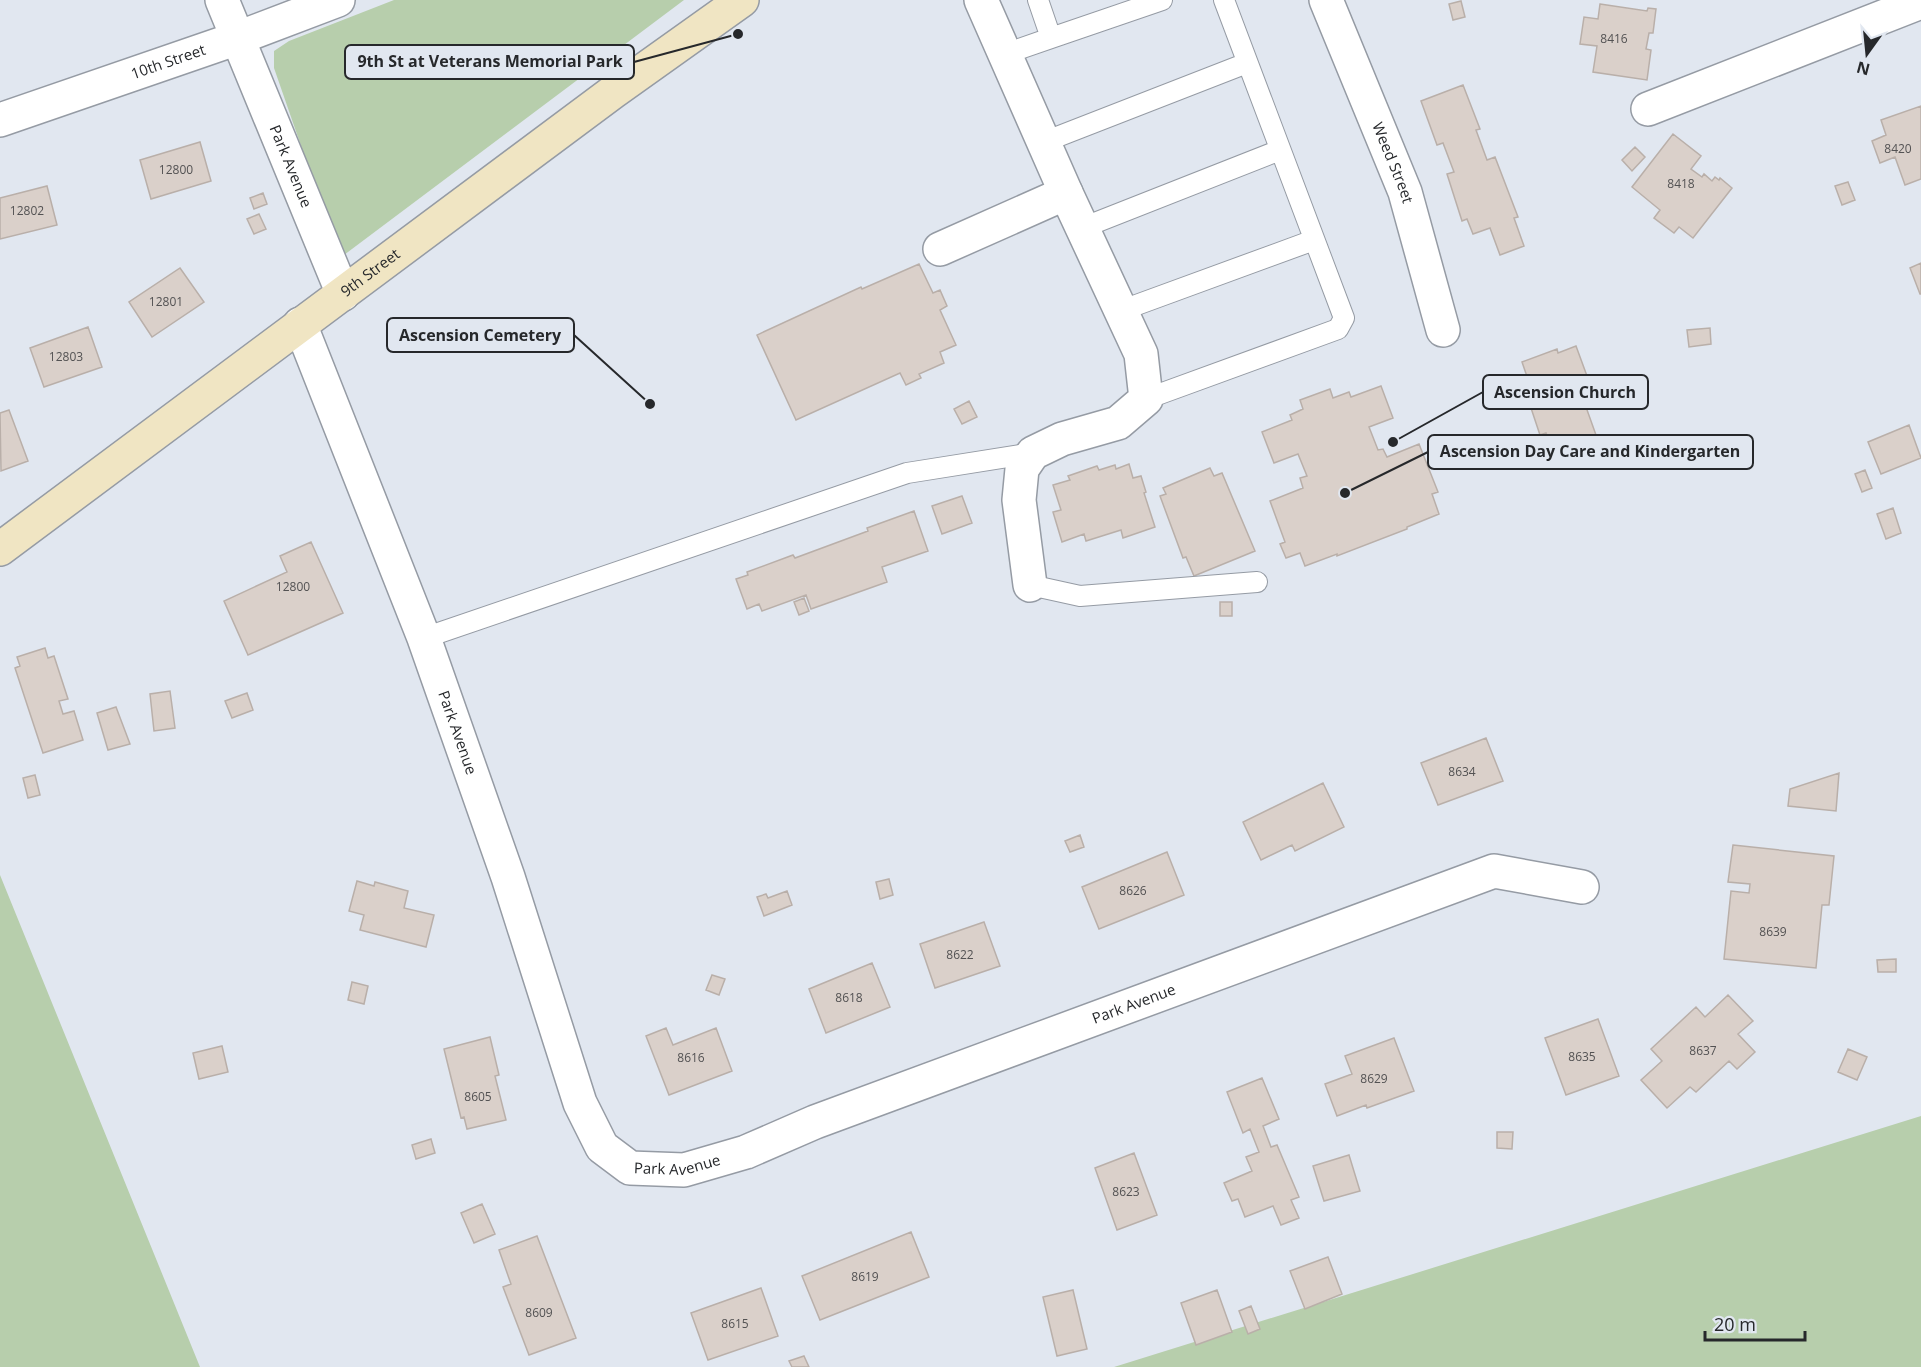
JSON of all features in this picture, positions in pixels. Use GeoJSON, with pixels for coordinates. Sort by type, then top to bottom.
{"type":"FeatureCollection","features":[{"type":"Feature","properties":{"kind":"main road","name":"9th Street"},"geometry":{"type":"LineString","coordinates":[[0,549],[613,92],[742,0]]}},
{"type":"Feature","properties":{"kind":"street","name":"Park Avenue"},"geometry":{"type":"LineString","coordinates":[[222,0],[343,294]]}},
{"type":"Feature","properties":{"kind":"street","name":"10th Street"},"geometry":{"type":"LineString","coordinates":[[0,120],[238,38],[338,0]]}},
{"type":"Feature","properties":{"kind":"street"},"geometry":{"type":"LineString","coordinates":[[981,0],[1066,193],[1141,354],[1146,399],[1118,423],[1062,439],[1033,453],[1022,469],[1019,500],[1030,585]]}},
{"type":"Feature","properties":{"kind":"street","name":"Weed Street"},"geometry":{"type":"LineString","coordinates":[[1326,0],[1405,192],[1443,330]]}},
{"type":"Feature","properties":{"kind":"street"},"geometry":{"type":"LineString","coordinates":[[1648,109],[1921,2]]}},
{"type":"Feature","properties":{"kind":"street"},"geometry":{"type":"LineString","coordinates":[[940,249],[1066,193]]}},
{"type":"Feature","properties":{"kind":"street","name":"Park Avenue"},"geometry":{"type":"LineString","coordinates":[[300,324],[424,638],[508,877],[580,1103],[602,1147],[630,1168],[684,1170],[746,1152],[815,1122],[1494,871],[1582,886]]}},
{"type":"Feature","properties":{"kind":"lane"},"geometry":{"type":"LineString","coordinates":[[1038,0],[1051,38]]}},
{"type":"Feature","properties":{"kind":"lane"},"geometry":{"type":"LineString","coordinates":[[1005,54],[1162,0]]}},
{"type":"Feature","properties":{"kind":"lane"},"geometry":{"type":"LineString","coordinates":[[1146,399],[1338,329],[1344,318],[1224,0]]}},
{"type":"Feature","properties":{"kind":"lane"},"geometry":{"type":"LineString","coordinates":[[1044,142],[1247,63]]}},
{"type":"Feature","properties":{"kind":"lane"},"geometry":{"type":"LineString","coordinates":[[1082,228],[1280,150]]}},
{"type":"Feature","properties":{"kind":"lane"},"geometry":{"type":"LineString","coordinates":[[1120,311],[1314,240]]}},
{"type":"Feature","properties":{"kind":"lane"},"geometry":{"type":"LineString","coordinates":[[424,638],[907,473],[1033,453]]}},
{"type":"Feature","properties":{"kind":"lane"},"geometry":{"type":"LineString","coordinates":[[1030,585],[1080,596],[1257,582]]}},
{"type":"Feature","properties":{"kind":"green space"},"geometry":{"type":"Polygon","coordinates":[[[394,0],[684,0],[340,258],[274,68],[274,51],[289,41],[394,0]]]}},
{"type":"Feature","properties":{"kind":"green space"},"geometry":{"type":"Polygon","coordinates":[[[0,875],[200,1367],[0,1367],[0,875]]]}},
{"type":"Feature","properties":{"kind":"green space"},"geometry":{"type":"Polygon","coordinates":[[[1921,1116],[1921,1367],[1114,1367],[1921,1116]]]}},
{"type":"Feature","properties":{"kind":"building"},"geometry":{"type":"Polygon","coordinates":[[[1461,1],[1465,17],[1453,20],[1449,4],[1461,1]]]}},
{"type":"Feature","properties":{"kind":"building"},"geometry":{"type":"Polygon","coordinates":[[[1600,4],[1647,11],[1648,8],[1656,9],[1653,33],[1649,33],[1646,49],[1651,50],[1647,80],[1593,72],[1597,46],[1580,44],[1584,17],[1598,19],[1600,4]]]}},
{"type":"Feature","properties":{"kind":"building"},"geometry":{"type":"Polygon","coordinates":[[[1463,85],[1480,129],[1476,130],[1487,160],[1495,157],[1518,217],[1514,218],[1524,246],[1500,255],[1490,228],[1473,234],[1467,219],[1462,221],[1447,174],[1454,172],[1443,143],[1437,145],[1421,101],[1463,85]]]}},
{"type":"Feature","properties":{"kind":"building"},"geometry":{"type":"Polygon","coordinates":[[[1921,106],[1921,179],[1905,185],[1895,157],[1880,163],[1872,141],[1886,135],[1881,120],[1921,106]]]}},
{"type":"Feature","properties":{"kind":"building"},"geometry":{"type":"Polygon","coordinates":[[[1673,134],[1701,156],[1691,169],[1702,177],[1704,174],[1712,181],[1715,177],[1719,180],[1720,178],[1732,188],[1693,238],[1679,227],[1674,233],[1654,218],[1660,210],[1632,187],[1673,134]]]}},
{"type":"Feature","properties":{"kind":"building"},"geometry":{"type":"Polygon","coordinates":[[[200,142],[211,181],[151,199],[140,160],[200,142]]]}},
{"type":"Feature","properties":{"kind":"building"},"geometry":{"type":"Polygon","coordinates":[[[1635,147],[1645,157],[1632,171],[1622,160],[1635,147]]]}},
{"type":"Feature","properties":{"kind":"building"},"geometry":{"type":"Polygon","coordinates":[[[1848,182],[1855,200],[1842,205],[1835,186],[1848,182]]]}},
{"type":"Feature","properties":{"kind":"building"},"geometry":{"type":"Polygon","coordinates":[[[47,186],[57,225],[0,239],[0,198],[47,186]]]}},
{"type":"Feature","properties":{"kind":"building"},"geometry":{"type":"Polygon","coordinates":[[[263,193],[267,204],[254,209],[250,198],[263,193]]]}},
{"type":"Feature","properties":{"kind":"building"},"geometry":{"type":"Polygon","coordinates":[[[259,214],[266,229],[254,234],[247,219],[259,214]]]}},
{"type":"Feature","properties":{"kind":"building"},"geometry":{"type":"Polygon","coordinates":[[[1921,263],[1921,294],[1920,294],[1910,268],[1921,263]]]}},
{"type":"Feature","properties":{"kind":"building"},"geometry":{"type":"Polygon","coordinates":[[[919,264],[933,293],[940,290],[947,306],[940,310],[956,345],[940,352],[944,363],[919,374],[921,378],[906,385],[900,373],[796,420],[757,335],[861,287],[862,289],[919,264]]]}},
{"type":"Feature","properties":{"kind":"building"},"geometry":{"type":"Polygon","coordinates":[[[180,268],[204,302],[152,337],[129,302],[180,268]]]}},
{"type":"Feature","properties":{"kind":"building"},"geometry":{"type":"Polygon","coordinates":[[[88,327],[102,367],[44,387],[30,348],[88,327]]]}},
{"type":"Feature","properties":{"kind":"building"},"geometry":{"type":"Polygon","coordinates":[[[1710,328],[1711,344],[1689,347],[1687,330],[1710,328]]]}},
{"type":"Feature","properties":{"kind":"building"},"geometry":{"type":"Polygon","coordinates":[[[1576,346],[1587,376],[1576,379],[1596,435],[1553,451],[1546,433],[1540,435],[1526,393],[1532,391],[1522,362],[1557,349],[1558,353],[1576,346]]]}},
{"type":"Feature","properties":{"kind":"building"},"geometry":{"type":"Polygon","coordinates":[[[1381,386],[1393,418],[1369,427],[1378,450],[1383,449],[1387,457],[1419,444],[1438,492],[1432,494],[1439,514],[1407,527],[1407,529],[1305,566],[1300,553],[1286,558],[1280,544],[1285,542],[1270,501],[1303,488],[1300,478],[1307,476],[1298,454],[1274,463],[1262,432],[1292,420],[1290,415],[1303,409],[1300,400],[1330,389],[1333,398],[1349,392],[1351,397],[1381,386]]]}},
{"type":"Feature","properties":{"kind":"building"},"geometry":{"type":"Polygon","coordinates":[[[969,401],[977,417],[962,424],[954,409],[969,401]]]}},
{"type":"Feature","properties":{"kind":"building"},"geometry":{"type":"Polygon","coordinates":[[[9,410],[28,461],[1,471],[0,413],[9,410]]]}},
{"type":"Feature","properties":{"kind":"building"},"geometry":{"type":"Polygon","coordinates":[[[1909,425],[1921,458],[1881,474],[1868,442],[1909,425]]]}},
{"type":"Feature","properties":{"kind":"building"},"geometry":{"type":"Polygon","coordinates":[[[1129,464],[1133,478],[1141,476],[1155,527],[1123,538],[1121,530],[1086,541],[1084,534],[1062,542],[1053,512],[1061,510],[1053,485],[1070,480],[1068,476],[1097,466],[1099,470],[1115,465],[1116,469],[1129,464]]]}},
{"type":"Feature","properties":{"kind":"building"},"geometry":{"type":"Polygon","coordinates":[[[1210,468],[1214,476],[1222,473],[1255,551],[1194,576],[1186,557],[1183,558],[1160,496],[1166,494],[1163,488],[1210,468]]]}},
{"type":"Feature","properties":{"kind":"building"},"geometry":{"type":"Polygon","coordinates":[[[1865,470],[1872,488],[1862,492],[1855,474],[1865,470]]]}},
{"type":"Feature","properties":{"kind":"building"},"geometry":{"type":"Polygon","coordinates":[[[962,496],[972,523],[942,534],[932,506],[962,496]]]}},
{"type":"Feature","properties":{"kind":"building"},"geometry":{"type":"Polygon","coordinates":[[[1893,508],[1901,533],[1886,539],[1877,514],[1893,508]]]}},
{"type":"Feature","properties":{"kind":"building"},"geometry":{"type":"Polygon","coordinates":[[[914,511],[928,551],[882,567],[887,582],[811,609],[806,595],[762,611],[759,604],[747,609],[736,579],[748,575],[747,572],[793,555],[795,558],[914,511]]]}},
{"type":"Feature","properties":{"kind":"building"},"geometry":{"type":"Polygon","coordinates":[[[311,542],[343,613],[248,655],[224,601],[287,572],[280,556],[311,542]]]}},
{"type":"Feature","properties":{"kind":"building"},"geometry":{"type":"Polygon","coordinates":[[[804,598],[809,611],[799,615],[794,602],[804,598]]]}},
{"type":"Feature","properties":{"kind":"building"},"geometry":{"type":"Polygon","coordinates":[[[1220,602],[1232,602],[1232,616],[1220,616],[1220,602]]]}},
{"type":"Feature","properties":{"kind":"building"},"geometry":{"type":"Polygon","coordinates":[[[45,648],[48,658],[54,656],[68,699],[59,701],[63,714],[74,711],[83,740],[43,753],[15,668],[20,666],[17,657],[45,648]]]}},
{"type":"Feature","properties":{"kind":"building"},"geometry":{"type":"Polygon","coordinates":[[[170,691],[175,728],[154,731],[150,694],[170,691]]]}},
{"type":"Feature","properties":{"kind":"building"},"geometry":{"type":"Polygon","coordinates":[[[247,693],[253,710],[232,718],[225,701],[247,693]]]}},
{"type":"Feature","properties":{"kind":"building"},"geometry":{"type":"Polygon","coordinates":[[[116,707],[130,744],[108,750],[97,713],[116,707]]]}},
{"type":"Feature","properties":{"kind":"building"},"geometry":{"type":"Polygon","coordinates":[[[1486,738],[1503,781],[1438,805],[1421,763],[1486,738]]]}},
{"type":"Feature","properties":{"kind":"building"},"geometry":{"type":"Polygon","coordinates":[[[1839,773],[1836,811],[1788,806],[1790,789],[1839,773]]]}},
{"type":"Feature","properties":{"kind":"building"},"geometry":{"type":"Polygon","coordinates":[[[35,775],[40,795],[28,798],[23,778],[35,775]]]}},
{"type":"Feature","properties":{"kind":"building"},"geometry":{"type":"Polygon","coordinates":[[[1323,783],[1344,827],[1295,851],[1292,845],[1261,860],[1243,822],[1323,783]]]}},
{"type":"Feature","properties":{"kind":"building"},"geometry":{"type":"Polygon","coordinates":[[[1080,835],[1084,847],[1070,852],[1065,841],[1080,835]]]}},
{"type":"Feature","properties":{"kind":"building"},"geometry":{"type":"Polygon","coordinates":[[[1733,845],[1834,856],[1829,905],[1822,905],[1816,968],[1724,959],[1731,891],[1749,893],[1750,884],[1728,882],[1733,845]]]}},
{"type":"Feature","properties":{"kind":"building"},"geometry":{"type":"Polygon","coordinates":[[[1167,852],[1184,895],[1099,929],[1082,887],[1167,852]]]}},
{"type":"Feature","properties":{"kind":"building"},"geometry":{"type":"Polygon","coordinates":[[[889,879],[893,895],[880,899],[876,882],[889,879]]]}},
{"type":"Feature","properties":{"kind":"building"},"geometry":{"type":"Polygon","coordinates":[[[357,881],[374,886],[375,882],[408,891],[404,908],[434,915],[426,947],[360,930],[364,915],[349,911],[357,881]]]}},
{"type":"Feature","properties":{"kind":"building"},"geometry":{"type":"Polygon","coordinates":[[[787,891],[792,905],[764,916],[757,897],[766,894],[768,898],[787,891]]]}},
{"type":"Feature","properties":{"kind":"building"},"geometry":{"type":"Polygon","coordinates":[[[984,922],[1000,966],[935,988],[920,944],[984,922]]]}},
{"type":"Feature","properties":{"kind":"building"},"geometry":{"type":"Polygon","coordinates":[[[1896,959],[1896,972],[1878,972],[1877,960],[1896,959]]]}},
{"type":"Feature","properties":{"kind":"building"},"geometry":{"type":"Polygon","coordinates":[[[872,963],[890,1007],[826,1033],[809,989],[872,963]]]}},
{"type":"Feature","properties":{"kind":"building"},"geometry":{"type":"Polygon","coordinates":[[[712,975],[725,979],[719,995],[706,990],[712,975]]]}},
{"type":"Feature","properties":{"kind":"building"},"geometry":{"type":"Polygon","coordinates":[[[352,982],[368,986],[364,1004],[348,1000],[352,982]]]}},
{"type":"Feature","properties":{"kind":"building"},"geometry":{"type":"Polygon","coordinates":[[[1728,995],[1753,1021],[1738,1034],[1755,1052],[1737,1069],[1729,1061],[1696,1092],[1690,1087],[1667,1108],[1641,1080],[1662,1061],[1651,1049],[1696,1007],[1705,1017],[1728,995]]]}},
{"type":"Feature","properties":{"kind":"building"},"geometry":{"type":"Polygon","coordinates":[[[1598,1019],[1619,1076],[1566,1095],[1545,1038],[1598,1019]]]}},
{"type":"Feature","properties":{"kind":"building"},"geometry":{"type":"Polygon","coordinates":[[[666,1028],[673,1045],[716,1028],[732,1071],[669,1095],[646,1036],[666,1028]]]}},
{"type":"Feature","properties":{"kind":"building"},"geometry":{"type":"Polygon","coordinates":[[[490,1037],[499,1075],[495,1076],[506,1120],[467,1129],[464,1117],[461,1118],[444,1049],[490,1037]]]}},
{"type":"Feature","properties":{"kind":"building"},"geometry":{"type":"Polygon","coordinates":[[[1394,1038],[1414,1091],[1337,1116],[1325,1084],[1352,1074],[1345,1056],[1394,1038]]]}},
{"type":"Feature","properties":{"kind":"building"},"geometry":{"type":"Polygon","coordinates":[[[222,1046],[228,1072],[199,1079],[193,1053],[222,1046]]]}},
{"type":"Feature","properties":{"kind":"building"},"geometry":{"type":"Polygon","coordinates":[[[1848,1049],[1867,1057],[1857,1080],[1838,1072],[1848,1049]]]}},
{"type":"Feature","properties":{"kind":"building"},"geometry":{"type":"Polygon","coordinates":[[[1262,1078],[1279,1119],[1263,1126],[1271,1147],[1277,1145],[1299,1197],[1291,1200],[1299,1218],[1281,1225],[1273,1206],[1245,1217],[1238,1199],[1232,1201],[1224,1183],[1252,1171],[1246,1157],[1259,1152],[1250,1129],[1243,1133],[1227,1092],[1262,1078]]]}},
{"type":"Feature","properties":{"kind":"building"},"geometry":{"type":"Polygon","coordinates":[[[1497,1132],[1513,1132],[1512,1149],[1497,1148],[1497,1132]]]}},
{"type":"Feature","properties":{"kind":"building"},"geometry":{"type":"Polygon","coordinates":[[[431,1139],[435,1153],[416,1159],[412,1145],[431,1139]]]}},
{"type":"Feature","properties":{"kind":"building"},"geometry":{"type":"Polygon","coordinates":[[[1134,1153],[1157,1215],[1117,1230],[1095,1168],[1134,1153]]]}},
{"type":"Feature","properties":{"kind":"building"},"geometry":{"type":"Polygon","coordinates":[[[1349,1155],[1360,1191],[1324,1201],[1313,1166],[1349,1155]]]}},
{"type":"Feature","properties":{"kind":"building"},"geometry":{"type":"Polygon","coordinates":[[[482,1204],[495,1234],[474,1243],[461,1213],[482,1204]]]}},
{"type":"Feature","properties":{"kind":"building"},"geometry":{"type":"Polygon","coordinates":[[[911,1232],[929,1277],[820,1320],[802,1276],[911,1232]]]}},
{"type":"Feature","properties":{"kind":"building"},"geometry":{"type":"Polygon","coordinates":[[[537,1236],[576,1338],[529,1355],[503,1287],[511,1284],[499,1250],[537,1236]]]}},
{"type":"Feature","properties":{"kind":"building"},"geometry":{"type":"Polygon","coordinates":[[[1328,1257],[1342,1294],[1305,1309],[1290,1271],[1328,1257]]]}},
{"type":"Feature","properties":{"kind":"building"},"geometry":{"type":"Polygon","coordinates":[[[761,1288],[778,1336],[708,1360],[691,1313],[761,1288]]]}},
{"type":"Feature","properties":{"kind":"building"},"geometry":{"type":"Polygon","coordinates":[[[1073,1290],[1087,1349],[1057,1356],[1043,1297],[1073,1290]]]}},
{"type":"Feature","properties":{"kind":"building"},"geometry":{"type":"Polygon","coordinates":[[[1217,1290],[1232,1332],[1196,1345],[1181,1303],[1217,1290]]]}},
{"type":"Feature","properties":{"kind":"building"},"geometry":{"type":"Polygon","coordinates":[[[1251,1306],[1260,1329],[1248,1334],[1239,1311],[1251,1306]]]}},
{"type":"Feature","properties":{"kind":"building"},"geometry":{"type":"Polygon","coordinates":[[[804,1356],[809,1367],[792,1367],[789,1361],[804,1356]]]}},
{"type":"Feature","properties":{"kind":"place","name":"9th St at Veterans Memorial Park"},"geometry":{"type":"Point","coordinates":[738,34]}},
{"type":"Feature","properties":{"kind":"place","name":"Ascension Cemetery"},"geometry":{"type":"Point","coordinates":[650,404]}},
{"type":"Feature","properties":{"kind":"place","name":"Ascension Church"},"geometry":{"type":"Point","coordinates":[1393,442]}},
{"type":"Feature","properties":{"kind":"place","name":"Ascension Day Care and Kindergarten"},"geometry":{"type":"Point","coordinates":[1345,493]}}]}
